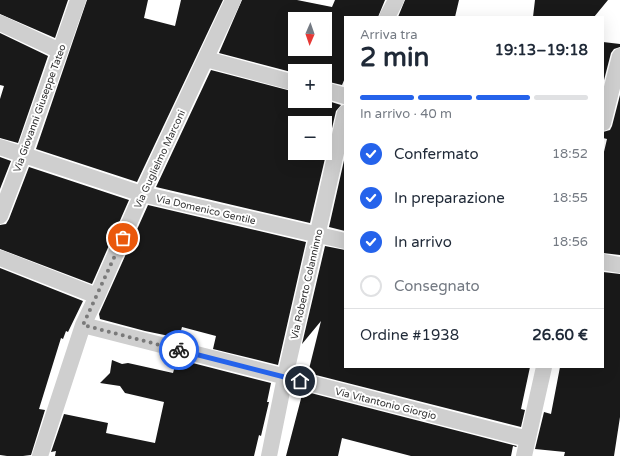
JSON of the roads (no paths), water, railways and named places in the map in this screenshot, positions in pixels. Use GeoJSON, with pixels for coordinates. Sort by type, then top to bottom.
{"type":"FeatureCollection","features":[{"type":"Feature","properties":{"kind":"street","name":"Via Giovanni Giuseppe Tateo"},"geometry":{"type":"LineString","coordinates":[[0,216],[23,156],[78,0]]}},
{"type":"Feature","properties":{"kind":"street","name":"Via Guglielmo Marconi"},"geometry":{"type":"LineString","coordinates":[[40,456],[83,325],[142,194],[233,0]]}},
{"type":"Feature","properties":{"kind":"street"},"geometry":{"type":"LineString","coordinates":[[388,16],[396,0]]}},
{"type":"Feature","properties":{"kind":"street"},"geometry":{"type":"LineString","coordinates":[[0,23],[60,51]]}},
{"type":"Feature","properties":{"kind":"street"},"geometry":{"type":"LineString","coordinates":[[604,119],[620,56]]}},
{"type":"Feature","properties":{"kind":"street"},"geometry":{"type":"LineString","coordinates":[[206,59],[288,81]]}},
{"type":"Feature","properties":{"kind":"street"},"geometry":{"type":"LineString","coordinates":[[332,92],[344,96]]}},
{"type":"Feature","properties":{"kind":"street","name":"Via Roberto Colanninno"},"geometry":{"type":"LineString","coordinates":[[269,456],[285,377],[344,118]]}},
{"type":"Feature","properties":{"kind":"street","name":"Via Domenico Gentile"},"geometry":{"type":"LineString","coordinates":[[0,147],[23,156],[142,194],[344,241]]}},
{"type":"Feature","properties":{"kind":"street"},"geometry":{"type":"LineString","coordinates":[[0,258],[97,296]]}},
{"type":"Feature","properties":{"kind":"street"},"geometry":{"type":"LineString","coordinates":[[604,262],[620,265]]}},
{"type":"Feature","properties":{"kind":"street","name":"Via Vitantonio Giorgio"},"geometry":{"type":"LineString","coordinates":[[83,325],[528,439]]}},
{"type":"Feature","properties":{"kind":"street"},"geometry":{"type":"LineString","coordinates":[[524,456],[544,368]]}}]}
